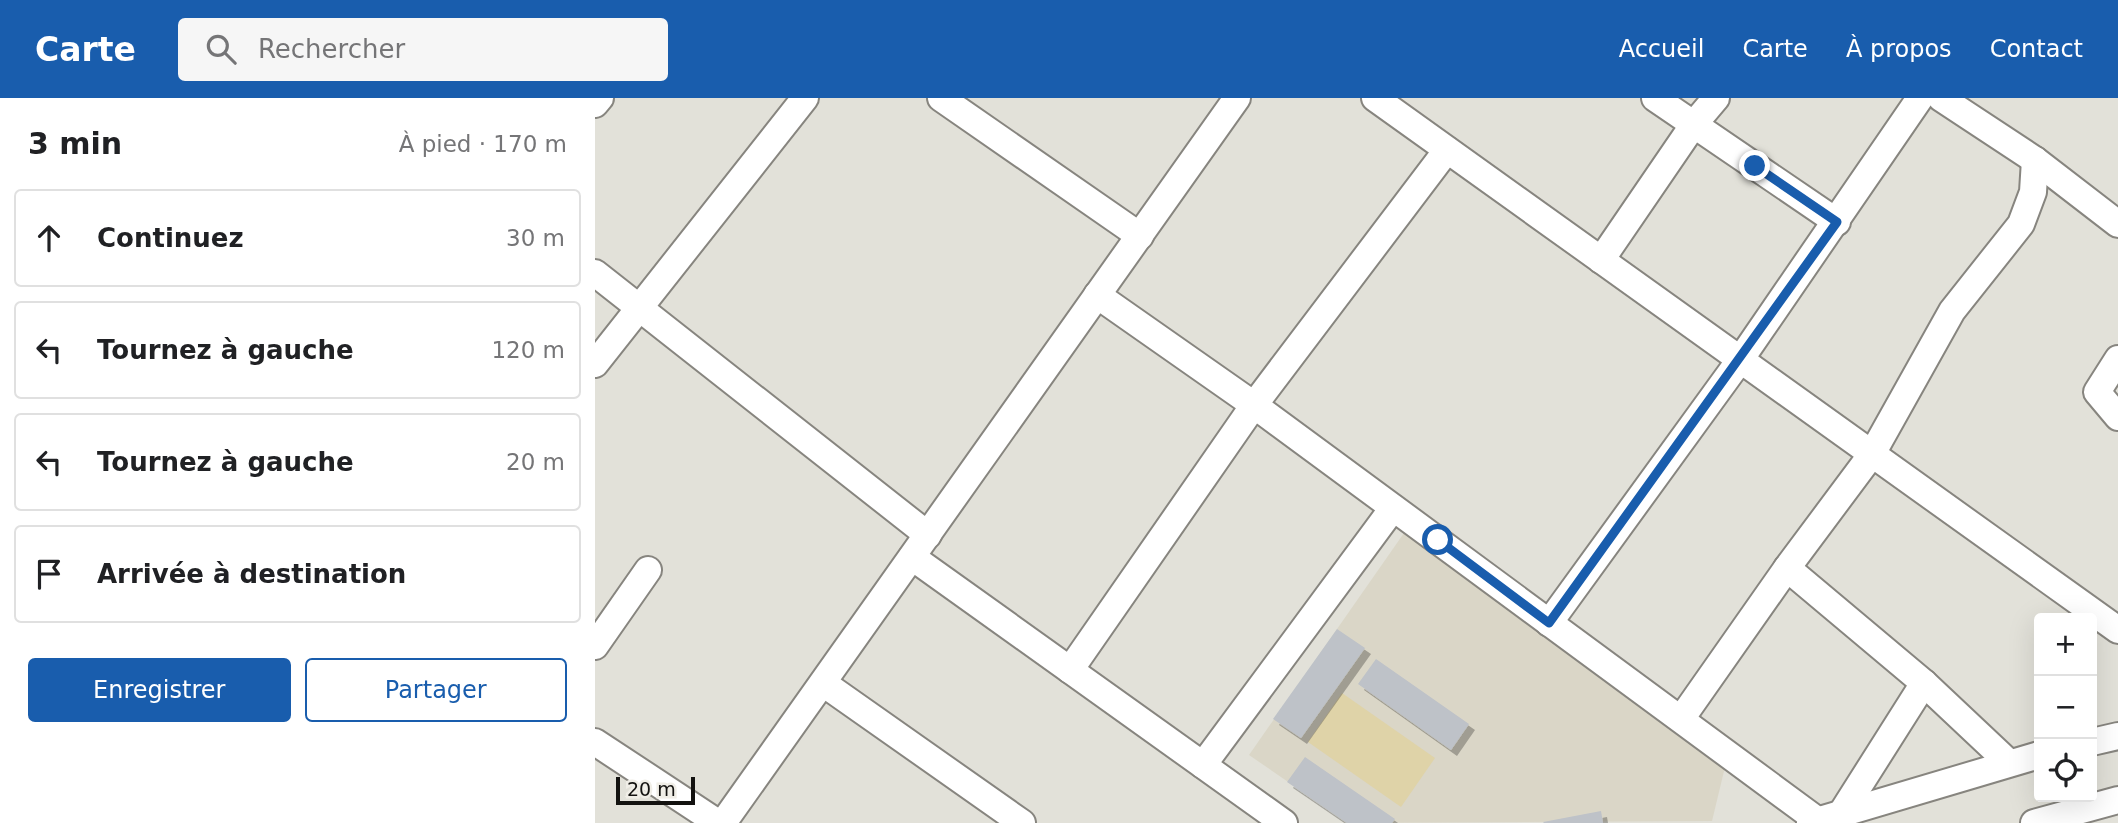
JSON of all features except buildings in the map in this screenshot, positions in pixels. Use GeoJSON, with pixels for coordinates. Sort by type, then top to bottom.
{"type":"FeatureCollection","features":[{"type":"Feature","properties":{"kind":"street"},"geometry":{"type":"LineString","coordinates":[[595,104],[600,98]]}},
{"type":"Feature","properties":{"kind":"street"},"geometry":{"type":"LineString","coordinates":[[595,364],[805,98]]}},
{"type":"Feature","properties":{"kind":"street"},"geometry":{"type":"LineString","coordinates":[[941,98],[1140,236]]}},
{"type":"Feature","properties":{"kind":"street"},"geometry":{"type":"LineString","coordinates":[[595,742],[721,823],[1237,98]]}},
{"type":"Feature","properties":{"kind":"street"},"geometry":{"type":"LineString","coordinates":[[1375,98],[2118,630]]}},
{"type":"Feature","properties":{"kind":"street"},"geometry":{"type":"LineString","coordinates":[[1655,98],[1837,222]]}},
{"type":"Feature","properties":{"kind":"street"},"geometry":{"type":"LineString","coordinates":[[1601,260],[1694,124],[1716,98]]}},
{"type":"Feature","properties":{"kind":"street"},"geometry":{"type":"LineString","coordinates":[[1549,623],[1740,360],[1920,98]]}},
{"type":"Feature","properties":{"kind":"street"},"geometry":{"type":"LineString","coordinates":[[1941,98],[2035,160],[2118,224]]}},
{"type":"Feature","properties":{"kind":"street"},"geometry":{"type":"LineString","coordinates":[[1070,670],[1254,405],[1447,150]]}},
{"type":"Feature","properties":{"kind":"street"},"geometry":{"type":"LineString","coordinates":[[1681,719],[1787,568],[1872,454],[1952,311],[2021,224],[2033,192],[2035,160]]}},
{"type":"Feature","properties":{"kind":"street"},"geometry":{"type":"LineString","coordinates":[[595,273],[928,535]]}},
{"type":"Feature","properties":{"kind":"street"},"geometry":{"type":"LineString","coordinates":[[1097,295],[1254,405],[1549,623],[1823,820]]}},
{"type":"Feature","properties":{"kind":"street"},"geometry":{"type":"LineString","coordinates":[[2118,359],[2097,392],[2118,417]]}},
{"type":"Feature","properties":{"kind":"street"},"geometry":{"type":"LineString","coordinates":[[1203,765],[1393,508]]}},
{"type":"Feature","properties":{"kind":"street"},"geometry":{"type":"LineString","coordinates":[[912,557],[1284,823]]}},
{"type":"Feature","properties":{"kind":"street"},"geometry":{"type":"LineString","coordinates":[[1787,568],[1924,683],[2009,763]]}},
{"type":"Feature","properties":{"kind":"street"},"geometry":{"type":"LineString","coordinates":[[595,646],[649,570]]}},
{"type":"Feature","properties":{"kind":"street"},"geometry":{"type":"LineString","coordinates":[[823,682],[1022,823]]}},
{"type":"Feature","properties":{"kind":"street"},"geometry":{"type":"LineString","coordinates":[[1823,820],[1924,683]]}},
{"type":"Feature","properties":{"kind":"street"},"geometry":{"type":"LineString","coordinates":[[2097,741],[2118,736]]}},
{"type":"Feature","properties":{"kind":"street"},"geometry":{"type":"LineString","coordinates":[[1823,820],[2034,756]]}},
{"type":"Feature","properties":{"kind":"street"},"geometry":{"type":"LineString","coordinates":[[2033,823],[2118,800]]}},
{"type":"Feature","properties":{"kind":"shaded area"},"geometry":{"type":"Polygon","coordinates":[[[1404,533],[1725,767],[1712,821],[1348,823],[1249,755],[1404,533]]]}},
{"type":"Feature","properties":{"kind":"shaded area"},"geometry":{"type":"Polygon","coordinates":[[[1342,693],[1435,758],[1401,807],[1308,742],[1342,693]]]}},
{"type":"Feature","properties":{"kind":"route"},"geometry":{"type":"LineString","coordinates":[[1438,540],[1549,623],[1837,222],[1755,166]]}}]}
